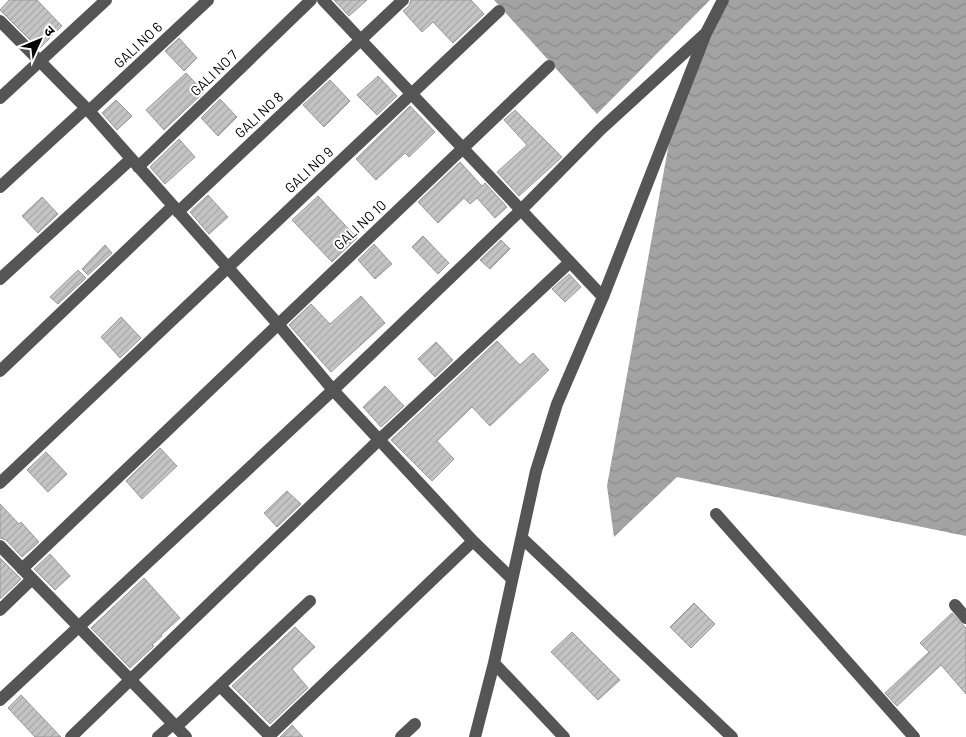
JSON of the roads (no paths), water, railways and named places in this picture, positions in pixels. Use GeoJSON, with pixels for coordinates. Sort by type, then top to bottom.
{"type":"FeatureCollection","features":[{"type":"Feature","properties":{"kind":"street"},"geometry":{"type":"LineString","coordinates":[[0,98],[106,0]]}},
{"type":"Feature","properties":{"kind":"street","name":"GALI NO 6"},"geometry":{"type":"LineString","coordinates":[[0,187],[88,110],[208,0]]}},
{"type":"Feature","properties":{"kind":"street","name":"GALI NO 7"},"geometry":{"type":"LineString","coordinates":[[0,279],[135,163],[311,0]]}},
{"type":"Feature","properties":{"kind":"street"},"geometry":{"type":"LineString","coordinates":[[323,0],[603,297]]}},
{"type":"Feature","properties":{"kind":"street","name":"GALI NO 8"},"geometry":{"type":"LineString","coordinates":[[0,371],[403,0]]}},
{"type":"Feature","properties":{"kind":"street"},"geometry":{"type":"LineString","coordinates":[[475,737],[494,663],[536,471],[557,404],[603,297],[706,32],[723,0]]}},
{"type":"Feature","properties":{"kind":"street","name":"GALI NO 9"},"geometry":{"type":"LineString","coordinates":[[0,483],[500,11]]}},
{"type":"Feature","properties":{"kind":"street"},"geometry":{"type":"LineString","coordinates":[[0,20],[88,110],[334,390],[473,541],[512,579]]}},
{"type":"Feature","properties":{"kind":"street"},"geometry":{"type":"LineString","coordinates":[[0,700],[334,390],[521,210],[600,130],[706,32]]}},
{"type":"Feature","properties":{"kind":"street","name":"GALI NO 10"},"geometry":{"type":"LineString","coordinates":[[22,569],[549,66]]}},
{"type":"Feature","properties":{"kind":"street"},"geometry":{"type":"LineString","coordinates":[[71,737],[380,440],[570,262]]}},
{"type":"Feature","properties":{"kind":"street"},"geometry":{"type":"LineString","coordinates":[[716,514],[914,737]]}},
{"type":"Feature","properties":{"kind":"street"},"geometry":{"type":"LineString","coordinates":[[522,538],[732,737]]}},
{"type":"Feature","properties":{"kind":"street"},"geometry":{"type":"LineString","coordinates":[[220,686],[270,737],[473,541]]}},
{"type":"Feature","properties":{"kind":"street"},"geometry":{"type":"LineString","coordinates":[[2,553],[22,569],[186,737]]}},
{"type":"Feature","properties":{"kind":"street"},"geometry":{"type":"LineString","coordinates":[[0,610],[32,580]]}},
{"type":"Feature","properties":{"kind":"street"},"geometry":{"type":"LineString","coordinates":[[158,737],[175,725],[220,686],[310,601]]}},
{"type":"Feature","properties":{"kind":"street"},"geometry":{"type":"LineString","coordinates":[[955,605],[966,618]]}},
{"type":"Feature","properties":{"kind":"street"},"geometry":{"type":"LineString","coordinates":[[494,663],[564,737]]}},
{"type":"Feature","properties":{"kind":"street"},"geometry":{"type":"LineString","coordinates":[[401,737],[415,724]]}},
{"type":"Feature","properties":{"kind":"water"},"geometry":{"type":"Polygon","coordinates":[[[494,0],[710,0],[597,114],[494,0]]]}},
{"type":"Feature","properties":{"kind":"water"},"geometry":{"type":"Polygon","coordinates":[[[724,0],[966,0],[966,536],[677,477],[614,537],[607,486],[674,115],[724,0]]]}}]}
